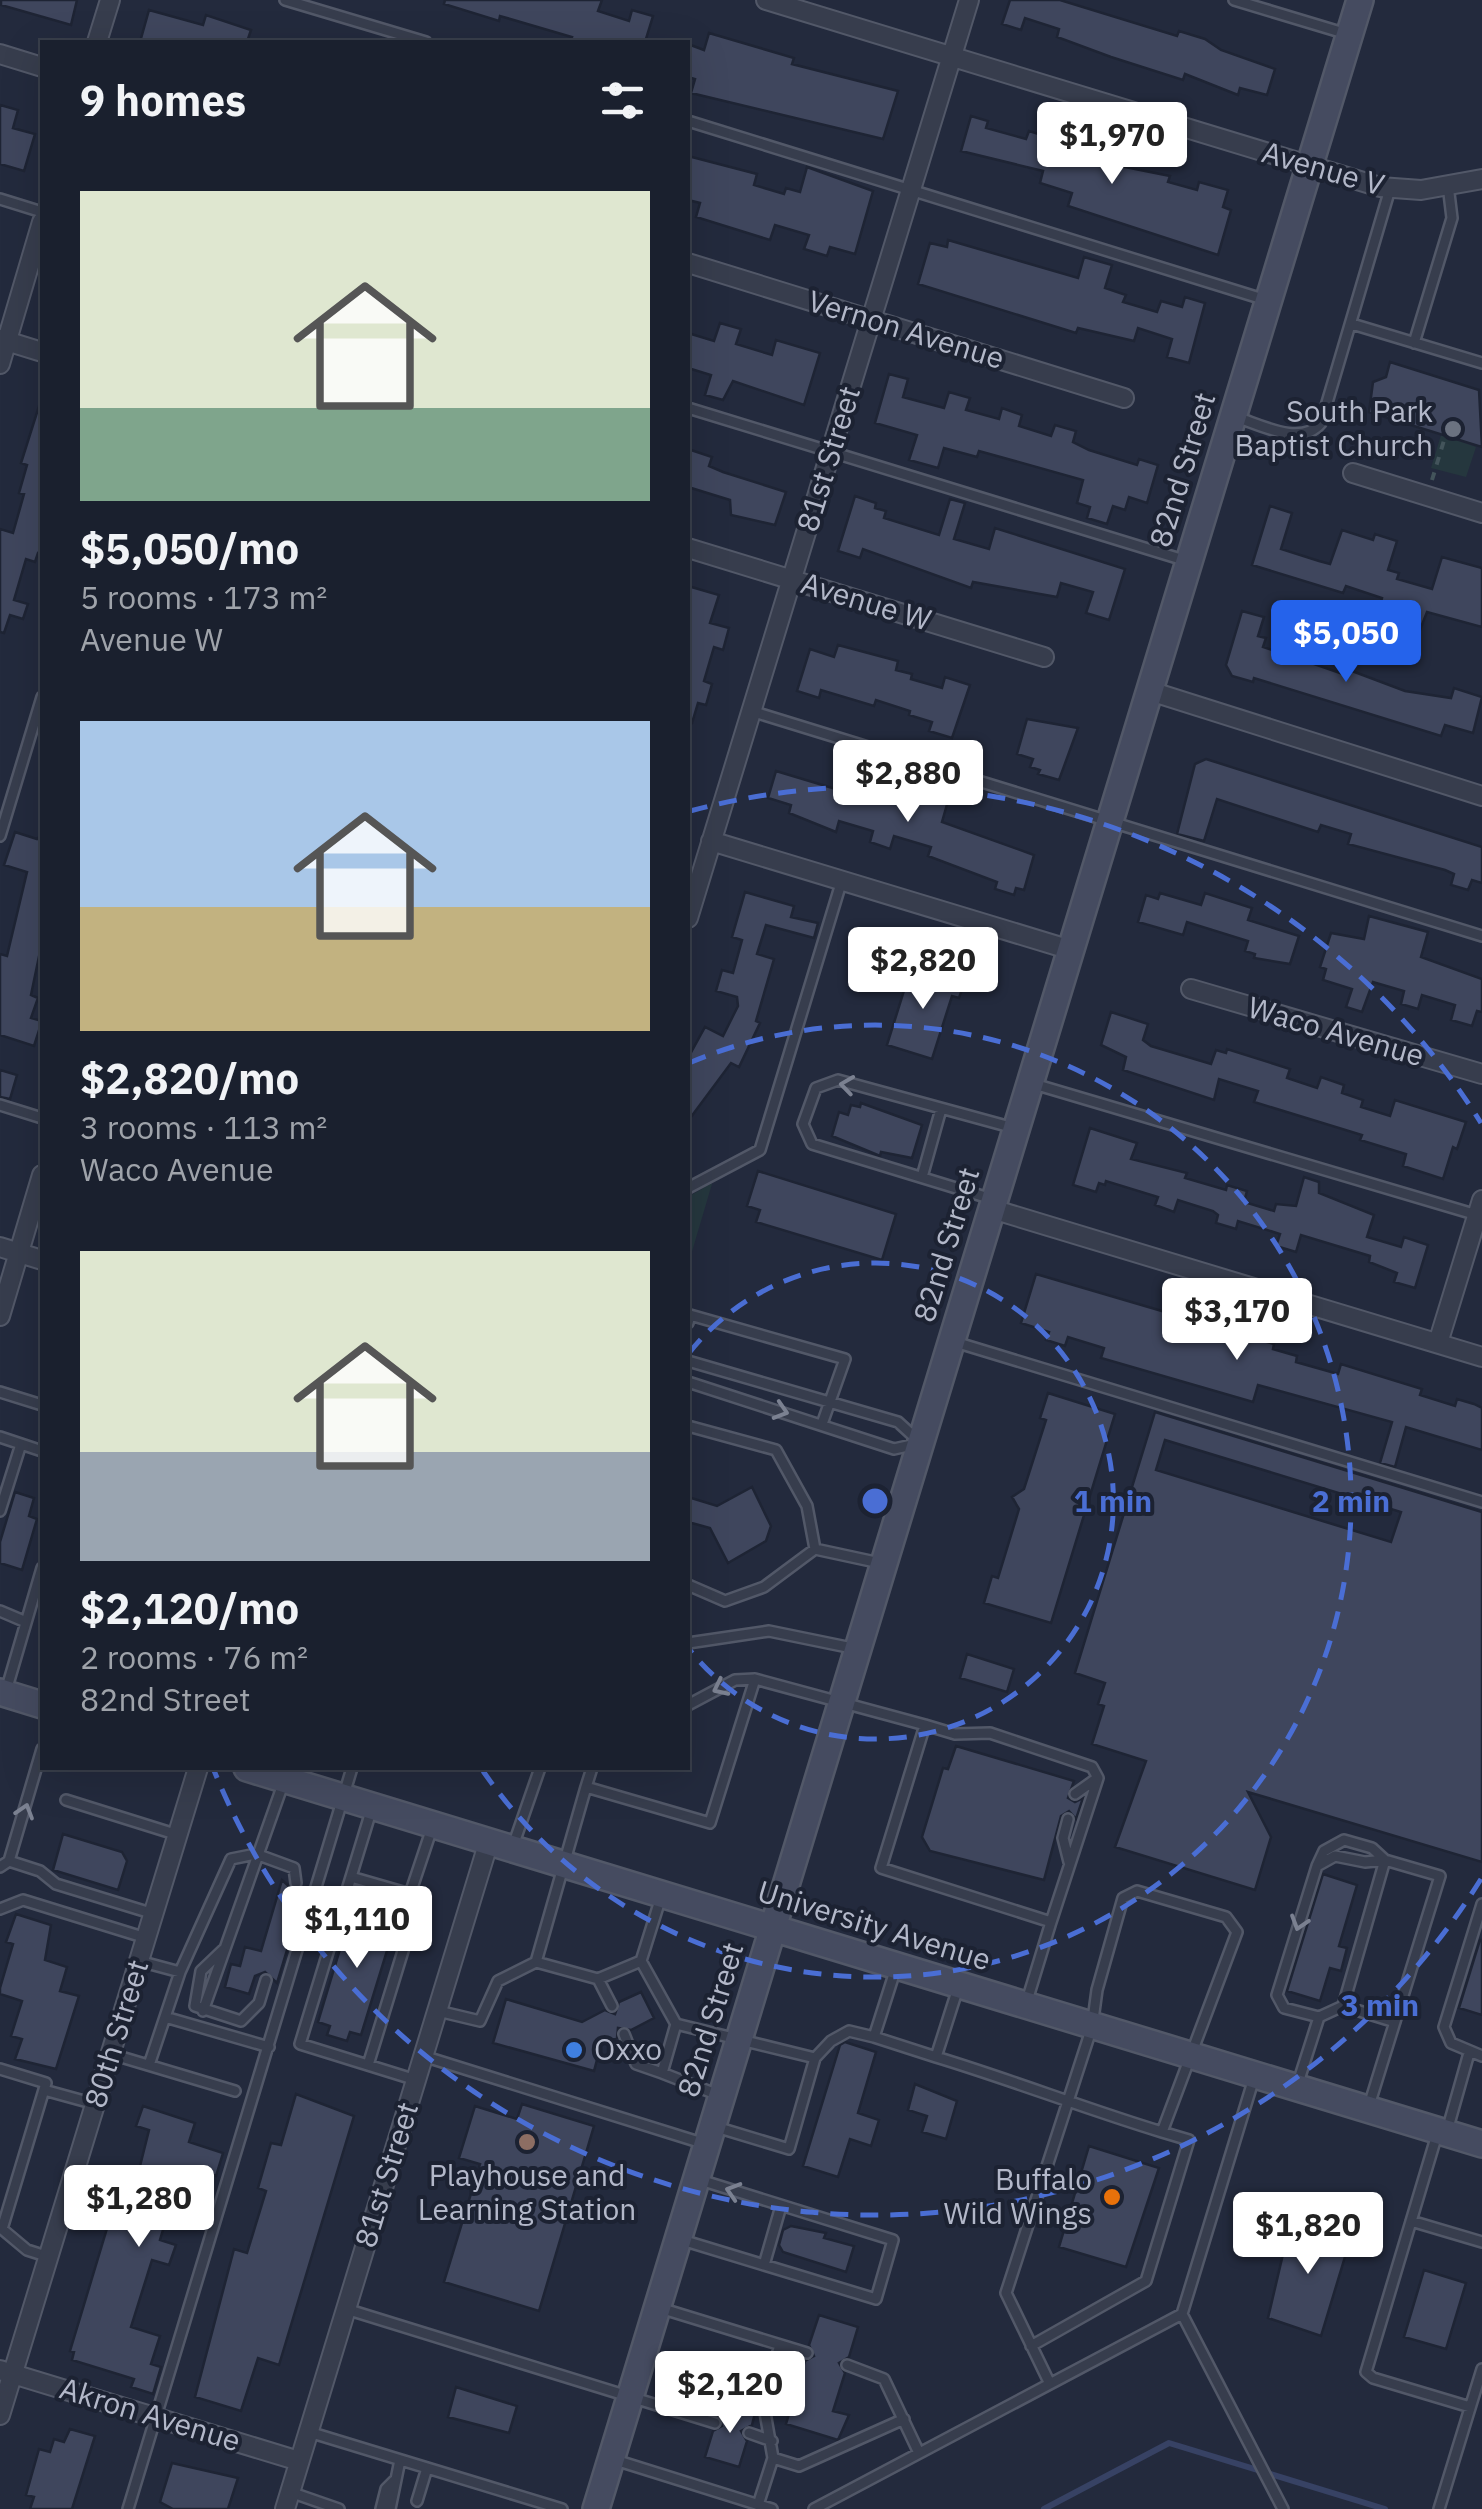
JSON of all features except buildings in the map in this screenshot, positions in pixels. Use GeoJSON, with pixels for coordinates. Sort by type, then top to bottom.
{"type":"FeatureCollection","features":[{"type":"Feature","properties":{"kind":"main road","name":"82nd Street"},"geometry":{"type":"LineString","coordinates":[[596,2509],[1360,0]]}},
{"type":"Feature","properties":{"kind":"main road"},"geometry":{"type":"LineString","coordinates":[[2,1693],[40,1704]]}},
{"type":"Feature","properties":{"kind":"main road","name":"University Avenue"},"geometry":{"type":"LineString","coordinates":[[287,1773],[346,1798],[1482,2144]]}},
{"type":"Feature","properties":{"kind":"street"},"geometry":{"type":"LineString","coordinates":[[97,40],[110,0]]}},
{"type":"Feature","properties":{"kind":"street","name":"Avenue V"},"geometry":{"type":"LineString","coordinates":[[766,0],[1390,189],[1482,179]]}},
{"type":"Feature","properties":{"kind":"street","name":"81st Street"},"geometry":{"type":"LineString","coordinates":[[690,912],[969,0]]}},
{"type":"Feature","properties":{"kind":"street"},"geometry":{"type":"LineString","coordinates":[[0,54],[40,66]]}},
{"type":"Feature","properties":{"kind":"street"},"geometry":{"type":"LineString","coordinates":[[0,364],[40,228]]}},
{"type":"Feature","properties":{"kind":"street","name":"Vernon Avenue"},"geometry":{"type":"LineString","coordinates":[[690,264],[1124,398]]}},
{"type":"Feature","properties":{"kind":"street"},"geometry":{"type":"LineString","coordinates":[[4,340],[40,351]]}},
{"type":"Feature","properties":{"kind":"street"},"geometry":{"type":"LineString","coordinates":[[1353,473],[1482,512]]}},
{"type":"Feature","properties":{"kind":"street","name":"Avenue W"},"geometry":{"type":"LineString","coordinates":[[690,549],[1044,657]]}},
{"type":"Feature","properties":{"kind":"street"},"geometry":{"type":"LineString","coordinates":[[1150,691],[1482,796]]}},
{"type":"Feature","properties":{"kind":"street"},"geometry":{"type":"LineString","coordinates":[[712,841],[1071,950]]}},
{"type":"Feature","properties":{"kind":"street","name":"Waco Avenue"},"geometry":{"type":"LineString","coordinates":[[1190,989],[1482,1074]]}},
{"type":"Feature","properties":{"kind":"street"},"geometry":{"type":"LineString","coordinates":[[0,1316],[40,1183]]}},
{"type":"Feature","properties":{"kind":"street"},"geometry":{"type":"LineString","coordinates":[[994,1204],[1482,1357]]}},
{"type":"Feature","properties":{"kind":"street"},"geometry":{"type":"LineString","coordinates":[[1438,1343],[1480,1208]]}},
{"type":"Feature","properties":{"kind":"street"},"geometry":{"type":"LineString","coordinates":[[0,1247],[40,1259]]}},
{"type":"Feature","properties":{"kind":"street","name":"80th Street"},"geometry":{"type":"LineString","coordinates":[[0,2415],[6,2372],[48,2256],[197,1770]]}},
{"type":"Feature","properties":{"kind":"street","name":"81st Street"},"geometry":{"type":"LineString","coordinates":[[288,2501],[437,2010],[501,1845]]}},
{"type":"Feature","properties":{"kind":"street","name":"Akron Avenue"},"geometry":{"type":"LineString","coordinates":[[6,2372],[299,2460]]}},
{"type":"Feature","properties":{"kind":"lane"},"geometry":{"type":"LineString","coordinates":[[285,0],[419,40]]}},
{"type":"Feature","properties":{"kind":"lane"},"geometry":{"type":"LineString","coordinates":[[1234,0],[1350,34]]}},
{"type":"Feature","properties":{"kind":"lane"},"geometry":{"type":"LineString","coordinates":[[690,122],[1268,301]]}},
{"type":"Feature","properties":{"kind":"lane"},"geometry":{"type":"LineString","coordinates":[[1414,342],[1452,218],[1448,185]]}},
{"type":"Feature","properties":{"kind":"lane"},"geometry":{"type":"LineString","coordinates":[[1234,416],[1297,435],[1313,432],[1320,423],[1390,189]]}},
{"type":"Feature","properties":{"kind":"lane"},"geometry":{"type":"LineString","coordinates":[[0,199],[40,211]]}},
{"type":"Feature","properties":{"kind":"lane"},"geometry":{"type":"LineString","coordinates":[[1352,324],[1482,363]]}},
{"type":"Feature","properties":{"kind":"lane"},"geometry":{"type":"LineString","coordinates":[[690,409],[1189,562]]}},
{"type":"Feature","properties":{"kind":"lane"},"geometry":{"type":"LineString","coordinates":[[0,836],[40,704]]}},
{"type":"Feature","properties":{"kind":"lane"},"geometry":{"type":"LineString","coordinates":[[751,711],[1482,936]]}},
{"type":"Feature","properties":{"kind":"lane"},"geometry":{"type":"LineString","coordinates":[[690,1187],[760,1150],[842,880]]}},
{"type":"Feature","properties":{"kind":"lane"},"geometry":{"type":"LineString","coordinates":[[994,1204],[922,1177],[812,1144],[803,1124],[816,1088],[838,1080],[1017,1129]]}},
{"type":"Feature","properties":{"kind":"lane"},"geometry":{"type":"LineString","coordinates":[[1030,1083],[1480,1208]]}},
{"type":"Feature","properties":{"kind":"lane"},"geometry":{"type":"LineString","coordinates":[[0,1105],[40,1117]]}},
{"type":"Feature","properties":{"kind":"lane"},"geometry":{"type":"LineString","coordinates":[[922,1177],[941,1109]]}},
{"type":"Feature","properties":{"kind":"lane"},"geometry":{"type":"LineString","coordinates":[[690,1315],[844,1358],[822,1424]]}},
{"type":"Feature","properties":{"kind":"lane"},"geometry":{"type":"LineString","coordinates":[[952,1341],[1482,1502]]}},
{"type":"Feature","properties":{"kind":"lane"},"geometry":{"type":"LineString","coordinates":[[690,1362],[898,1422],[921,1443]]}},
{"type":"Feature","properties":{"kind":"lane"},"geometry":{"type":"LineString","coordinates":[[690,1383],[894,1449],[921,1443]]}},
{"type":"Feature","properties":{"kind":"lane"},"geometry":{"type":"LineString","coordinates":[[0,1392],[40,1404]]}},
{"type":"Feature","properties":{"kind":"lane"},"geometry":{"type":"LineString","coordinates":[[690,1427],[776,1450],[808,1506],[814,1549]]}},
{"type":"Feature","properties":{"kind":"lane"},"geometry":{"type":"LineString","coordinates":[[0,1438],[40,1450]]}},
{"type":"Feature","properties":{"kind":"lane"},"geometry":{"type":"LineString","coordinates":[[0,1511],[21,1444]]}},
{"type":"Feature","properties":{"kind":"lane"},"geometry":{"type":"LineString","coordinates":[[690,1587],[725,1601],[764,1587],[814,1549],[884,1564]]}},
{"type":"Feature","properties":{"kind":"lane"},"geometry":{"type":"LineString","coordinates":[[2,1693],[40,1575]]}},
{"type":"Feature","properties":{"kind":"lane"},"geometry":{"type":"LineString","coordinates":[[0,1611],[26,1622]]}},
{"type":"Feature","properties":{"kind":"lane"},"geometry":{"type":"LineString","coordinates":[[690,1643],[769,1630],[858,1649]]}},
{"type":"Feature","properties":{"kind":"lane"},"geometry":{"type":"LineString","coordinates":[[690,1703],[735,1680],[755,1680],[843,1700],[956,1734],[990,1733],[1092,1768],[1098,1778],[1026,2006]]}},
{"type":"Feature","properties":{"kind":"lane"},"geometry":{"type":"LineString","coordinates":[[586,1787],[710,1823],[755,1680]]}},
{"type":"Feature","properties":{"kind":"lane"},"geometry":{"type":"LineString","coordinates":[[925,1724],[881,1868],[1051,1922]]}},
{"type":"Feature","properties":{"kind":"lane"},"geometry":{"type":"LineString","coordinates":[[40,1755],[5,1864],[40,1871],[56,1884],[154,1914]]}},
{"type":"Feature","properties":{"kind":"lane"},"geometry":{"type":"LineString","coordinates":[[128,2509],[352,1770]]}},
{"type":"Feature","properties":{"kind":"lane"},"geometry":{"type":"LineString","coordinates":[[501,1845],[539,1770]]}},
{"type":"Feature","properties":{"kind":"lane"},"geometry":{"type":"LineString","coordinates":[[536,1962],[591,1770]]}},
{"type":"Feature","properties":{"kind":"lane"},"geometry":{"type":"LineString","coordinates":[[266,1980],[251,2016],[241,2021],[196,2006],[194,1995],[201,1971],[223,1950],[287,1773]]}},
{"type":"Feature","properties":{"kind":"lane"},"geometry":{"type":"LineString","coordinates":[[1075,1794],[1098,1778]]}},
{"type":"Feature","properties":{"kind":"lane"},"geometry":{"type":"LineString","coordinates":[[66,1800],[178,1835]]}},
{"type":"Feature","properties":{"kind":"lane"},"geometry":{"type":"LineString","coordinates":[[372,1806],[300,2044],[416,2080]]}},
{"type":"Feature","properties":{"kind":"lane"},"geometry":{"type":"LineString","coordinates":[[1068,1819],[1063,1838],[1070,1864]]}},
{"type":"Feature","properties":{"kind":"lane"},"geometry":{"type":"LineString","coordinates":[[410,1894],[433,1824]]}},
{"type":"Feature","properties":{"kind":"lane"},"geometry":{"type":"LineString","coordinates":[[1368,2109],[1395,2022],[1440,1876],[1385,1860],[1362,1844],[1344,1840],[1324,1851],[1317,1866],[1277,1996],[1284,2008],[1319,2018],[1343,2006],[1395,2022]]}},
{"type":"Feature","properties":{"kind":"lane"},"geometry":{"type":"LineString","coordinates":[[149,2065],[180,1972],[223,1869],[231,1859],[256,1854],[294,1868],[296,1884]]}},
{"type":"Feature","properties":{"kind":"lane"},"geometry":{"type":"LineString","coordinates":[[1317,1866],[1335,1856],[1365,1862],[1385,1860]]}},
{"type":"Feature","properties":{"kind":"lane"},"geometry":{"type":"LineString","coordinates":[[1343,2006],[1385,1860]]}},
{"type":"Feature","properties":{"kind":"lane"},"geometry":{"type":"LineString","coordinates":[[351,1877],[410,1894],[418,1902],[368,2065]]}},
{"type":"Feature","properties":{"kind":"lane"},"geometry":{"type":"LineString","coordinates":[[1050,2384],[1006,2293],[1092,2026],[1097,1990],[1123,1898],[1137,1891],[1226,1917],[1237,1932],[1188,2054],[1162,2132]]}},
{"type":"Feature","properties":{"kind":"lane"},"geometry":{"type":"LineString","coordinates":[[662,1894],[641,1961],[676,2024],[662,2074]]}},
{"type":"Feature","properties":{"kind":"lane"},"geometry":{"type":"LineString","coordinates":[[0,1909],[23,1900],[146,1938]]}},
{"type":"Feature","properties":{"kind":"lane"},"geometry":{"type":"LineString","coordinates":[[1482,1904],[1444,2027],[1451,2043],[1469,2054],[1482,2056]]}},
{"type":"Feature","properties":{"kind":"lane"},"geometry":{"type":"LineString","coordinates":[[139,1961],[180,1972]]}},
{"type":"Feature","properties":{"kind":"lane"},"geometry":{"type":"LineString","coordinates":[[437,2010],[480,2021],[498,1981],[536,1962],[598,1979],[641,1961]]}},
{"type":"Feature","properties":{"kind":"lane"},"geometry":{"type":"LineString","coordinates":[[874,2037],[896,1966]]}},
{"type":"Feature","properties":{"kind":"lane"},"geometry":{"type":"LineString","coordinates":[[598,1979],[612,2006]]}},
{"type":"Feature","properties":{"kind":"lane"},"geometry":{"type":"LineString","coordinates":[[936,2056],[958,1986]]}},
{"type":"Feature","properties":{"kind":"lane"},"geometry":{"type":"LineString","coordinates":[[165,2017],[268,2047]]}},
{"type":"Feature","properties":{"kind":"lane"},"geometry":{"type":"LineString","coordinates":[[1297,2088],[1319,2018]]}},
{"type":"Feature","properties":{"kind":"lane"},"geometry":{"type":"LineString","coordinates":[[676,2024],[815,2058]]}},
{"type":"Feature","properties":{"kind":"lane"},"geometry":{"type":"LineString","coordinates":[[423,2056],[710,2135],[789,2149],[815,2058],[831,2041],[850,2030],[1189,2140],[1146,2281],[1032,2346]]}},
{"type":"Feature","properties":{"kind":"lane"},"geometry":{"type":"LineString","coordinates":[[624,2034],[636,2064],[722,2096]]}},
{"type":"Feature","properties":{"kind":"lane"},"geometry":{"type":"LineString","coordinates":[[111,2054],[235,2091]]}},
{"type":"Feature","properties":{"kind":"lane"},"geometry":{"type":"LineString","coordinates":[[1469,2054],[1411,2220],[1366,2372],[1373,2378],[1470,2407]]}},
{"type":"Feature","properties":{"kind":"lane"},"geometry":{"type":"LineString","coordinates":[[0,2070],[46,2083],[1,2229],[27,2250],[48,2256]]}},
{"type":"Feature","properties":{"kind":"lane"},"geometry":{"type":"LineString","coordinates":[[1255,2075],[1182,2314],[1283,2509]]}},
{"type":"Feature","properties":{"kind":"lane"},"geometry":{"type":"LineString","coordinates":[[44,2090],[95,2104]]}},
{"type":"Feature","properties":{"kind":"lane"},"geometry":{"type":"LineString","coordinates":[[679,2239],[876,2299],[893,2240],[696,2179]]}},
{"type":"Feature","properties":{"kind":"lane"},"geometry":{"type":"LineString","coordinates":[[764,2265],[782,2206]]}},
{"type":"Feature","properties":{"kind":"lane"},"geometry":{"type":"LineString","coordinates":[[1411,2220],[1482,2242]]}},
{"type":"Feature","properties":{"kind":"lane"},"geometry":{"type":"LineString","coordinates":[[658,2308],[807,2353]]}},
{"type":"Feature","properties":{"kind":"lane"},"geometry":{"type":"LineString","coordinates":[[346,2309],[716,2423]]}},
{"type":"Feature","properties":{"kind":"lane"},"geometry":{"type":"LineString","coordinates":[[814,2509],[1182,2314]]}},
{"type":"Feature","properties":{"kind":"lane"},"geometry":{"type":"LineString","coordinates":[[758,2505],[774,2458],[763,2401],[780,2345]]}},
{"type":"Feature","properties":{"kind":"lane"},"geometry":{"type":"LineString","coordinates":[[847,2364],[884,2378],[919,2453]]}},
{"type":"Feature","properties":{"kind":"lane"},"geometry":{"type":"LineString","coordinates":[[1439,2509],[1482,2369]]}},
{"type":"Feature","properties":{"kind":"lane"},"geometry":{"type":"LineString","coordinates":[[774,2458],[800,2466],[904,2419]]}},
{"type":"Feature","properties":{"kind":"lane"},"geometry":{"type":"LineString","coordinates":[[308,2432],[562,2509]]}},
{"type":"Feature","properties":{"kind":"lane"},"geometry":{"type":"LineString","coordinates":[[749,2433],[772,2441]]}},
{"type":"Feature","properties":{"kind":"lane"},"geometry":{"type":"LineString","coordinates":[[610,2458],[772,2509]]}},
{"type":"Feature","properties":{"kind":"lane"},"geometry":{"type":"LineString","coordinates":[[390,2509],[400,2460]]}},
{"type":"Feature","properties":{"kind":"lane"},"geometry":{"type":"LineString","coordinates":[[417,2502],[428,2468]]}},
{"type":"Feature","properties":{"kind":"lane"},"geometry":{"type":"LineString","coordinates":[[382,2509],[386,2489],[394,2480]]}},
{"type":"Feature","properties":{"kind":"lane"},"geometry":{"type":"LineString","coordinates":[[288,2501],[339,2509]]}},
{"type":"Feature","properties":{"kind":"path"},"geometry":{"type":"LineString","coordinates":[[1427,496],[1445,437]]}},
{"type":"Feature","properties":{"kind":"shaded area"},"geometry":{"type":"Polygon","coordinates":[[[1441,435],[1476,447],[1466,477],[1431,468],[1441,435]]]}},
{"type":"Feature","properties":{"kind":"shaded area"},"geometry":{"type":"Polygon","coordinates":[[[712,1183],[690,1258],[690,1196],[712,1183]]]}},
{"type":"Feature","properties":{"kind":"waterway"},"geometry":{"type":"LineString","coordinates":[[1044,2509],[1169,2443],[1385,2509]]}},
{"type":"Feature","properties":{"kind":"place","name":"South Park Baptist Church"},"geometry":{"type":"Point","coordinates":[1453,429]}},
{"type":"Feature","properties":{"kind":"place","name":"Oxxo"},"geometry":{"type":"Point","coordinates":[574,2050]}},
{"type":"Feature","properties":{"kind":"place","name":"Playhouse and Learning Station"},"geometry":{"type":"Point","coordinates":[527,2142]}},
{"type":"Feature","properties":{"kind":"place","name":"Buffalo Wild Wings"},"geometry":{"type":"Point","coordinates":[1112,2197]}}]}
